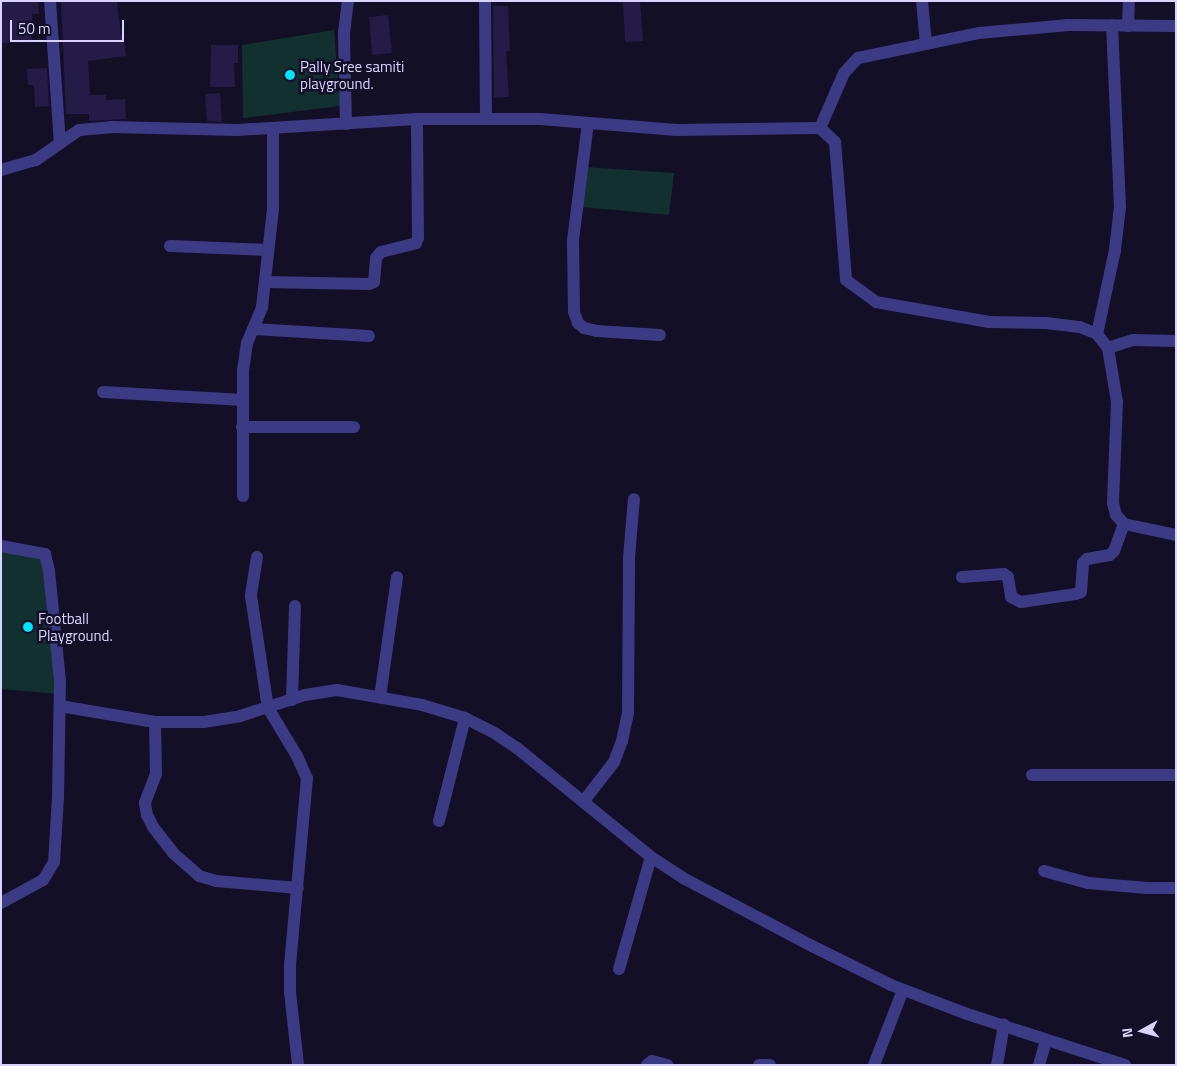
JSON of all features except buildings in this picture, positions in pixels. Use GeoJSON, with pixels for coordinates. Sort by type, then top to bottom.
{"type":"FeatureCollection","features":[{"type":"Feature","properties":{"kind":"street"},"geometry":{"type":"LineString","coordinates":[[50,1],[60,144]]}},
{"type":"Feature","properties":{"kind":"street"},"geometry":{"type":"LineString","coordinates":[[346,124],[344,33],[348,1]]}},
{"type":"Feature","properties":{"kind":"street"},"geometry":{"type":"LineString","coordinates":[[485,1],[486,119]]}},
{"type":"Feature","properties":{"kind":"street"},"geometry":{"type":"LineString","coordinates":[[922,1],[926,44]]}},
{"type":"Feature","properties":{"kind":"street"},"geometry":{"type":"LineString","coordinates":[[1128,26],[1129,1]]}},
{"type":"Feature","properties":{"kind":"street"},"geometry":{"type":"LineString","coordinates":[[820,128],[844,74],[858,58],[978,33],[1069,25],[1176,26]]}},
{"type":"Feature","properties":{"kind":"street"},"geometry":{"type":"LineString","coordinates":[[1097,334],[1115,250],[1120,207],[1112,25]]}},
{"type":"Feature","properties":{"kind":"street"},"geometry":{"type":"LineString","coordinates":[[1,170],[36,160],[79,130],[111,128],[237,130],[417,119],[540,119],[677,130],[820,128],[835,142],[846,280],[876,302],[989,322],[1046,323],[1080,327],[1097,334],[1108,348],[1117,402],[1113,503],[1116,515],[1124,524],[1176,535]]}},
{"type":"Feature","properties":{"kind":"street"},"geometry":{"type":"LineString","coordinates":[[265,282],[369,284],[374,282],[376,258],[381,252],[416,243],[418,238],[417,119]]}},
{"type":"Feature","properties":{"kind":"street"},"geometry":{"type":"LineString","coordinates":[[588,123],[573,240],[574,312],[578,323],[584,328],[596,331],[660,335]]}},
{"type":"Feature","properties":{"kind":"street"},"geometry":{"type":"LineString","coordinates":[[243,496],[242,426],[247,343],[262,307],[273,209],[273,128]]}},
{"type":"Feature","properties":{"kind":"street"},"geometry":{"type":"LineString","coordinates":[[170,246],[268,250]]}},
{"type":"Feature","properties":{"kind":"street"},"geometry":{"type":"LineString","coordinates":[[253,329],[369,336]]}},
{"type":"Feature","properties":{"kind":"street"},"geometry":{"type":"LineString","coordinates":[[1108,348],[1133,340],[1176,342]]}},
{"type":"Feature","properties":{"kind":"street"},"geometry":{"type":"LineString","coordinates":[[103,392],[243,400]]}},
{"type":"Feature","properties":{"kind":"street"},"geometry":{"type":"LineString","coordinates":[[242,426],[354,427]]}},
{"type":"Feature","properties":{"kind":"street"},"geometry":{"type":"LineString","coordinates":[[583,802],[614,762],[622,742],[628,712],[629,558],[634,499]]}},
{"type":"Feature","properties":{"kind":"street"},"geometry":{"type":"LineString","coordinates":[[962,577],[1004,574],[1008,577],[1011,597],[1021,602],[1076,594],[1081,592],[1083,563],[1087,559],[1110,555],[1114,551],[1124,524]]}},
{"type":"Feature","properties":{"kind":"street"},"geometry":{"type":"LineString","coordinates":[[1,546],[45,554],[49,571],[60,682],[54,862],[43,880],[1,902]]}},
{"type":"Feature","properties":{"kind":"street"},"geometry":{"type":"LineString","coordinates":[[257,557],[251,596],[268,708],[297,756],[307,778],[290,974],[298,1065]]}},
{"type":"Feature","properties":{"kind":"street"},"geometry":{"type":"LineString","coordinates":[[380,697],[397,576]]}},
{"type":"Feature","properties":{"kind":"street"},"geometry":{"type":"LineString","coordinates":[[292,700],[295,606]]}},
{"type":"Feature","properties":{"kind":"street"},"geometry":{"type":"LineString","coordinates":[[60,706],[155,722],[204,722],[240,716],[292,700],[337,690],[422,705],[465,718],[496,734],[517,748],[651,858],[683,878],[795,937],[903,990],[1046,1041],[1124,1065]]}},
{"type":"Feature","properties":{"kind":"street"},"geometry":{"type":"LineString","coordinates":[[439,821],[465,718]]}},
{"type":"Feature","properties":{"kind":"street"},"geometry":{"type":"LineString","coordinates":[[155,722],[156,774],[145,803],[147,815],[153,827],[173,853],[198,876],[216,881],[298,888]]}},
{"type":"Feature","properties":{"kind":"street"},"geometry":{"type":"LineString","coordinates":[[1032,775],[1176,775]]}},
{"type":"Feature","properties":{"kind":"street"},"geometry":{"type":"LineString","coordinates":[[619,969],[651,858]]}},
{"type":"Feature","properties":{"kind":"street"},"geometry":{"type":"LineString","coordinates":[[1044,871],[1088,883],[1176,888]]}},
{"type":"Feature","properties":{"kind":"street"},"geometry":{"type":"LineString","coordinates":[[874,1065],[903,990]]}},
{"type":"Feature","properties":{"kind":"street"},"geometry":{"type":"LineString","coordinates":[[997,1065],[1004,1025]]}},
{"type":"Feature","properties":{"kind":"street"},"geometry":{"type":"LineString","coordinates":[[1039,1065],[1046,1041]]}},
{"type":"Feature","properties":{"kind":"street"},"geometry":{"type":"LineString","coordinates":[[647,1065],[652,1062],[667,1065]]}},
{"type":"Feature","properties":{"kind":"street"},"geometry":{"type":"LineString","coordinates":[[759,1065],[770,1065]]}},
{"type":"Feature","properties":{"kind":"green space","name":"Pally Sree samiti playground."},"geometry":{"type":"Polygon","coordinates":[[[334,30],[340,106],[243,118],[242,45],[334,30]]]}},
{"type":"Feature","properties":{"kind":"green space"},"geometry":{"type":"Polygon","coordinates":[[[585,167],[674,173],[669,215],[581,207],[585,167]]]}},
{"type":"Feature","properties":{"kind":"green space","name":"Football Playground."},"geometry":{"type":"Polygon","coordinates":[[[1,544],[45,554],[57,694],[1,689],[1,544]]]}},
{"type":"Feature","properties":{"kind":"place","name":"Pally Sree samiti playground."},"geometry":{"type":"Point","coordinates":[290,75]}},
{"type":"Feature","properties":{"kind":"place","name":"Football Playground."},"geometry":{"type":"Point","coordinates":[28,627]}}]}
